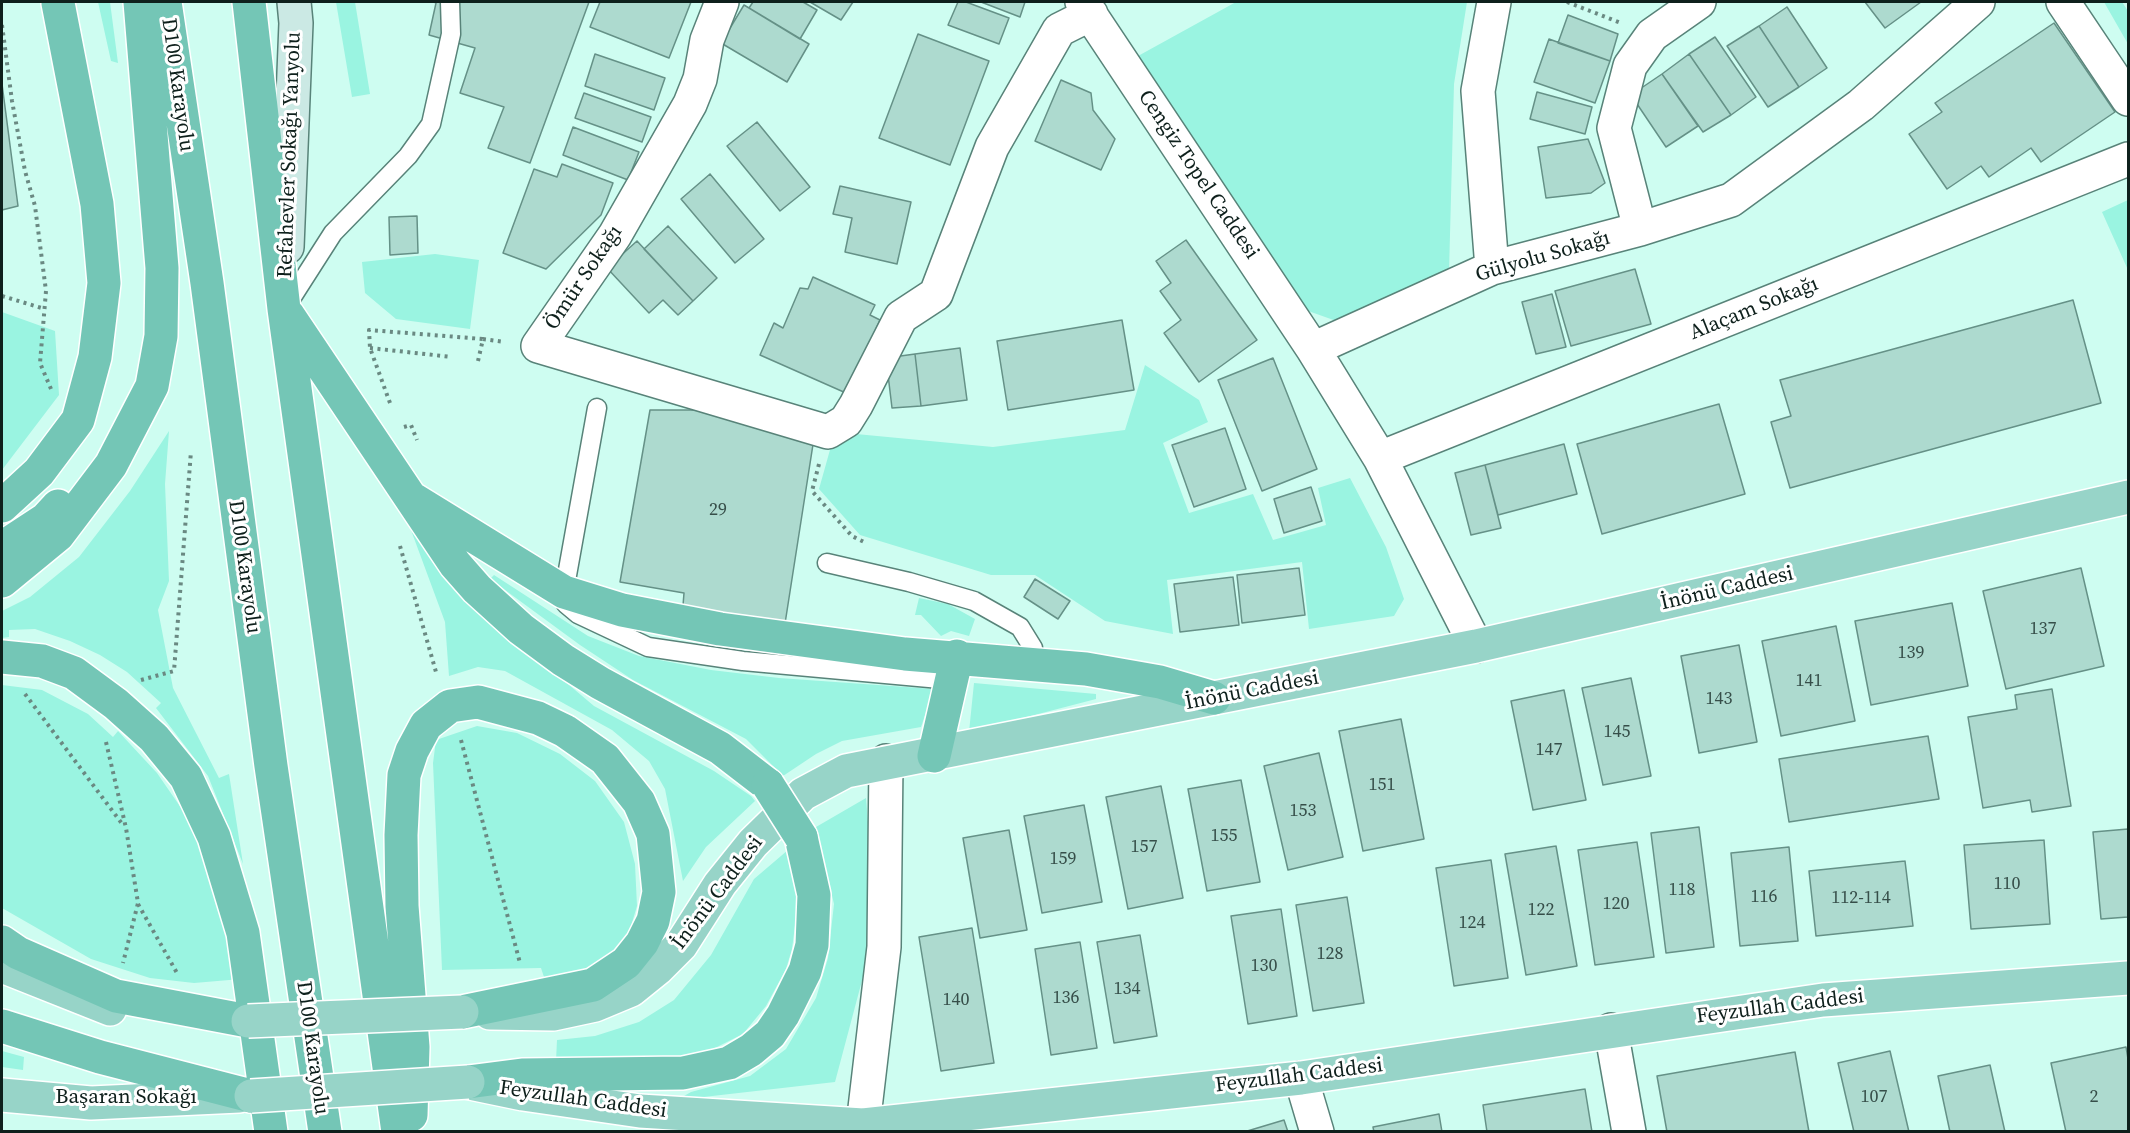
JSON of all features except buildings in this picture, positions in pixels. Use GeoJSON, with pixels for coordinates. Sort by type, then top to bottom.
{"type":"FeatureCollection","features":[{"type":"Feature","properties":{"kind":"highway"},"geometry":{"type":"LineString","coordinates":[[2,506],[39,472],[78,420],[95,357],[104,283],[97,204],[56,2]]}},
{"type":"Feature","properties":{"kind":"highway"},"geometry":{"type":"LineString","coordinates":[[2,580],[58,535],[111,465],[152,386],[161,336],[162,268],[140,2]]}},
{"type":"Feature","properties":{"kind":"highway","name":"D100 Karayolu"},"geometry":{"type":"LineString","coordinates":[[165,2],[207,283],[270,755],[325,1131]]}},
{"type":"Feature","properties":{"kind":"highway"},"geometry":{"type":"LineString","coordinates":[[249,2],[284,309],[398,1131]]}},
{"type":"Feature","properties":{"kind":"highway"},"geometry":{"type":"LineString","coordinates":[[2,548],[46,519],[78,483],[109,441],[149,356],[162,268]]}},
{"type":"Feature","properties":{"kind":"highway"},"geometry":{"type":"LineString","coordinates":[[284,309],[413,498],[455,564],[477,589],[521,628],[600,683],[720,748],[768,785],[801,837],[814,895],[812,945],[805,971],[783,1015],[770,1034],[752,1050],[729,1064],[683,1073],[522,1075],[468,1082]]}},
{"type":"Feature","properties":{"kind":"highway"},"geometry":{"type":"LineString","coordinates":[[413,498],[564,592],[622,610],[720,629],[905,654],[954,668],[1034,664],[1086,669],[1160,682],[1214,698]]}},
{"type":"Feature","properties":{"kind":"highway"},"geometry":{"type":"LineString","coordinates":[[2,657],[42,661],[74,673],[116,704],[154,738],[186,777],[214,837],[243,933],[271,1131]]}},
{"type":"Feature","properties":{"kind":"highway"},"geometry":{"type":"LineString","coordinates":[[934,756],[954,668]]}},
{"type":"Feature","properties":{"kind":"highway"},"geometry":{"type":"LineString","coordinates":[[411,1131],[413,1047],[402,906],[401,835],[404,775],[412,750],[426,725],[450,706],[478,702],[538,718],[565,731],[604,759],[639,802],[653,834],[659,892],[653,921],[642,943],[626,963],[593,985],[462,1012]]}},
{"type":"Feature","properties":{"kind":"highway"},"geometry":{"type":"LineString","coordinates":[[2,942],[18,952],[116,996],[248,1021]]}},
{"type":"Feature","properties":{"kind":"highway"},"geometry":{"type":"LineString","coordinates":[[2,1026],[100,1057],[251,1096]]}},
{"type":"Feature","properties":{"kind":"main road","name":"Refahevler Sokağı Yanyolu"},"geometry":{"type":"LineString","coordinates":[[284,309],[296,23],[294,2]]}},
{"type":"Feature","properties":{"kind":"main road","name":"İnönü Caddesi"},"geometry":{"type":"LineString","coordinates":[[2,966],[112,1010],[187,1025],[462,1012],[553,1014],[595,1005],[631,990],[657,969],[681,945],[720,884],[746,851],[803,794],[846,771],[886,761],[934,756],[1476,646],[2128,497]]}},
{"type":"Feature","properties":{"kind":"main road","name":"Feyzullah Caddesi"},"geometry":{"type":"LineString","coordinates":[[251,1096],[468,1082],[644,1121],[865,1128],[1301,1078],[1823,1000],[2128,978]]}},
{"type":"Feature","properties":{"kind":"main road","name":"Başaran Sokağı"},"geometry":{"type":"LineString","coordinates":[[2,1095],[91,1103],[251,1096]]}},
{"type":"Feature","properties":{"kind":"street","name":"Ömür Sokağı"},"geometry":{"type":"LineString","coordinates":[[722,2],[707,40],[700,79],[690,104],[615,235],[538,346],[828,432],[846,421],[901,317],[936,294],[992,147],[1059,30],[1086,8]]}},
{"type":"Feature","properties":{"kind":"street"},"geometry":{"type":"LineString","coordinates":[[1492,268],[1478,91],[1494,2]]}},
{"type":"Feature","properties":{"kind":"street"},"geometry":{"type":"LineString","coordinates":[[1640,229],[1614,128],[1630,66],[1652,35],[1699,2]]}},
{"type":"Feature","properties":{"kind":"street","name":"Gülyolu Sokağı"},"geometry":{"type":"LineString","coordinates":[[1313,349],[1492,268],[1640,229],[1731,200],[1861,105],[1978,2]]}},
{"type":"Feature","properties":{"kind":"street"},"geometry":{"type":"LineString","coordinates":[[2063,2],[2128,99]]}},
{"type":"Feature","properties":{"kind":"street","name":"Cengiz Topel Caddesi"},"geometry":{"type":"LineString","coordinates":[[1086,8],[1313,349]]}},
{"type":"Feature","properties":{"kind":"street","name":"Alaçam Sokağı"},"geometry":{"type":"LineString","coordinates":[[1380,458],[2128,159]]}},
{"type":"Feature","properties":{"kind":"street"},"geometry":{"type":"LineString","coordinates":[[1313,349],[1380,458],[1476,646]]}},
{"type":"Feature","properties":{"kind":"street"},"geometry":{"type":"LineString","coordinates":[[865,1128],[884,947],[886,761]]}},
{"type":"Feature","properties":{"kind":"street"},"geometry":{"type":"LineString","coordinates":[[1611,1030],[1629,1131]]}},
{"type":"Feature","properties":{"kind":"street"},"geometry":{"type":"LineString","coordinates":[[1301,1078],[1317,1131]]}},
{"type":"Feature","properties":{"kind":"lane"},"geometry":{"type":"LineString","coordinates":[[284,309],[333,233],[408,156],[431,123],[451,34],[450,2]]}},
{"type":"Feature","properties":{"kind":"lane"},"geometry":{"type":"LineString","coordinates":[[564,592],[597,408]]}},
{"type":"Feature","properties":{"kind":"lane"},"geometry":{"type":"LineString","coordinates":[[827,563],[974,600],[1020,627],[1033,648],[1034,664]]}},
{"type":"Feature","properties":{"kind":"path"},"geometry":{"type":"LineString","coordinates":[[1567,2],[1652,35]]}},
{"type":"Feature","properties":{"kind":"path"},"geometry":{"type":"LineString","coordinates":[[2,25],[14,112],[35,206],[46,291],[40,363],[51,391]]}},
{"type":"Feature","properties":{"kind":"path"},"geometry":{"type":"LineString","coordinates":[[2,296],[45,309]]}},
{"type":"Feature","properties":{"kind":"path"},"geometry":{"type":"LineString","coordinates":[[394,412],[370,348],[367,332],[373,328],[483,339]]}},
{"type":"Feature","properties":{"kind":"path"},"geometry":{"type":"LineString","coordinates":[[370,348],[452,357]]}},
{"type":"Feature","properties":{"kind":"path"},"geometry":{"type":"LineString","coordinates":[[397,421],[401,429]]}},
{"type":"Feature","properties":{"kind":"path"},"geometry":{"type":"LineString","coordinates":[[411,425],[417,440]]}},
{"type":"Feature","properties":{"kind":"path"},"geometry":{"type":"LineString","coordinates":[[134,681],[174,671],[191,451]]}},
{"type":"Feature","properties":{"kind":"path"},"geometry":{"type":"LineString","coordinates":[[398,541],[436,672]]}},
{"type":"Feature","properties":{"kind":"path"},"geometry":{"type":"LineString","coordinates":[[22,690],[126,828]]}},
{"type":"Feature","properties":{"kind":"path"},"geometry":{"type":"LineString","coordinates":[[105,735],[126,828],[138,903],[178,974]]}},
{"type":"Feature","properties":{"kind":"path"},"geometry":{"type":"LineString","coordinates":[[460,735],[520,963]]}},
{"type":"Feature","properties":{"kind":"path"},"geometry":{"type":"LineString","coordinates":[[120,973],[138,903]]}},
{"type":"Feature","properties":{"kind":"green space"},"geometry":{"type":"Polygon","coordinates":[[[98,2],[110,2],[118,63],[111,61],[98,2]]]}},
{"type":"Feature","properties":{"kind":"green space"},"geometry":{"type":"Polygon","coordinates":[[[336,2],[355,2],[370,94],[352,97],[336,2]]]}},
{"type":"Feature","properties":{"kind":"green space"},"geometry":{"type":"Polygon","coordinates":[[[1236,2],[1467,2],[1454,84],[1449,272],[1342,323],[1297,307],[1138,56],[1236,2]]]}},
{"type":"Feature","properties":{"kind":"green space"},"geometry":{"type":"Polygon","coordinates":[[[2104,2],[2122,2],[2128,11],[2128,44],[2104,2]]]}},
{"type":"Feature","properties":{"kind":"green space"},"geometry":{"type":"Polygon","coordinates":[[[2128,200],[2128,270],[2102,212],[2128,200]]]}},
{"type":"Feature","properties":{"kind":"green space"},"geometry":{"type":"Polygon","coordinates":[[[435,254],[479,260],[470,329],[396,319],[365,293],[362,262],[435,254]]]}},
{"type":"Feature","properties":{"kind":"green space"},"geometry":{"type":"Polygon","coordinates":[[[2,312],[55,331],[59,395],[2,470],[2,312]]]}},
{"type":"Feature","properties":{"kind":"green space"},"geometry":{"type":"Polygon","coordinates":[[[1145,365],[1199,400],[1208,422],[1163,443],[1189,513],[1253,494],[1273,540],[1326,525],[1318,488],[1350,478],[1386,547],[1404,599],[1394,616],[1309,629],[1302,562],[1167,580],[1173,634],[1105,621],[1035,575],[991,575],[860,535],[819,489],[835,432],[993,447],[1125,430],[1145,365]]]}},
{"type":"Feature","properties":{"kind":"green space"},"geometry":{"type":"Polygon","coordinates":[[[169,431],[165,484],[169,581],[158,610],[173,688],[219,778],[229,774],[243,864],[208,776],[156,708],[161,703],[127,672],[100,655],[70,641],[35,629],[9,630],[9,637],[2,638],[2,611],[30,597],[79,557],[130,491],[169,431]]]}},
{"type":"Feature","properties":{"kind":"green space"},"geometry":{"type":"Polygon","coordinates":[[[408,522],[536,657],[594,706],[714,771],[755,801],[706,847],[683,881],[665,789],[649,761],[612,730],[505,671],[478,667],[449,676],[445,622],[408,522]]]}},
{"type":"Feature","properties":{"kind":"green space"},"geometry":{"type":"Polygon","coordinates":[[[494,575],[588,636],[639,656],[711,670],[779,678],[934,689],[921,727],[842,741],[816,754],[783,776],[746,739],[633,680],[580,645],[490,579],[494,575]]]}},
{"type":"Feature","properties":{"kind":"green space"},"geometry":{"type":"Polygon","coordinates":[[[919,598],[948,604],[975,619],[969,636],[951,631],[941,636],[921,615],[915,615],[919,598]]]}},
{"type":"Feature","properties":{"kind":"green space"},"geometry":{"type":"Polygon","coordinates":[[[974,683],[1096,694],[1096,699],[969,732],[974,683]]]}},
{"type":"Feature","properties":{"kind":"green space"},"geometry":{"type":"Polygon","coordinates":[[[2,685],[42,690],[88,714],[113,737],[118,731],[157,773],[186,815],[207,863],[241,979],[194,983],[150,978],[91,959],[2,908],[2,685]]]}},
{"type":"Feature","properties":{"kind":"green space"},"geometry":{"type":"Polygon","coordinates":[[[477,726],[517,733],[560,754],[595,781],[624,822],[635,864],[637,906],[628,936],[611,954],[582,971],[545,980],[541,968],[442,970],[433,763],[436,740],[477,726]]]}},
{"type":"Feature","properties":{"kind":"green space"},"geometry":{"type":"Polygon","coordinates":[[[866,798],[872,871],[868,958],[835,1082],[677,1100],[691,1092],[750,1076],[786,1049],[816,998],[828,958],[834,904],[816,827],[866,798]]]}},
{"type":"Feature","properties":{"kind":"green space"},"geometry":{"type":"Polygon","coordinates":[[[788,850],[795,876],[797,910],[792,949],[786,969],[766,1006],[743,1034],[699,1056],[668,1063],[556,1061],[557,1040],[595,1036],[639,1022],[674,1000],[711,955],[754,879],[788,850]]]}},
{"type":"Feature","properties":{"kind":"green space"},"geometry":{"type":"Polygon","coordinates":[[[2,1051],[24,1057],[23,1070],[2,1067],[2,1051]]]}}]}
